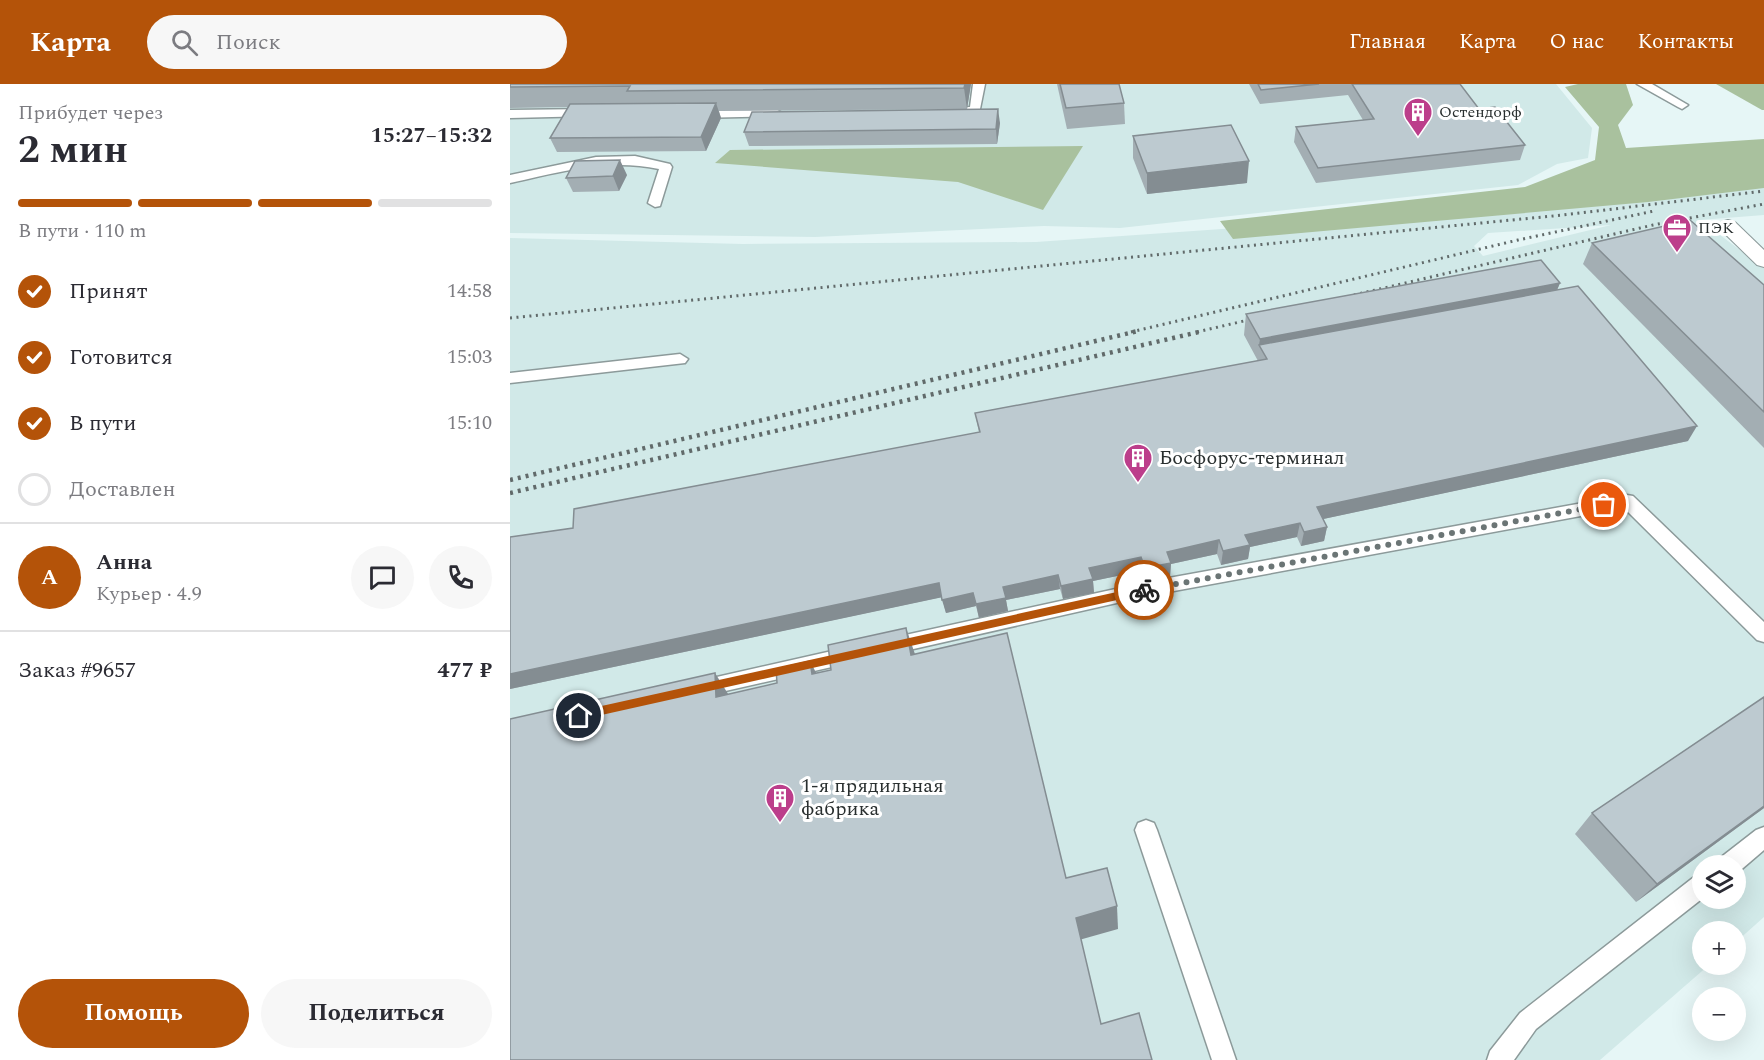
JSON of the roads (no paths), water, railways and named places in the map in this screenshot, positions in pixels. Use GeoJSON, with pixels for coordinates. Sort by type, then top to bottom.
{"type":"FeatureCollection","features":[{"type":"Feature","properties":{"kind":"street"},"geometry":{"type":"LineString","coordinates":[[1728,226],[1764,261]]}},
{"type":"Feature","properties":{"kind":"lane"},"geometry":{"type":"LineString","coordinates":[[940,112],[975,111],[979,84]]}},
{"type":"Feature","properties":{"kind":"lane"},"geometry":{"type":"LineString","coordinates":[[1643,84],[1682,105]]}},
{"type":"Feature","properties":{"kind":"lane"},"geometry":{"type":"LineString","coordinates":[[510,114],[599,113]]}},
{"type":"Feature","properties":{"kind":"lane"},"geometry":{"type":"LineString","coordinates":[[682,114],[788,113]]}},
{"type":"Feature","properties":{"kind":"lane"},"geometry":{"type":"LineString","coordinates":[[510,179],[596,161],[635,160],[666,167],[655,203]]}},
{"type":"Feature","properties":{"kind":"lane"},"geometry":{"type":"LineString","coordinates":[[510,378],[680,359]]}},
{"type":"Feature","properties":{"kind":"lane"},"geometry":{"type":"LineString","coordinates":[[685,692],[1152,588],[1627,501],[1764,634]]}},
{"type":"Feature","properties":{"kind":"lane"},"geometry":{"type":"LineString","coordinates":[[1146,830],[1224,1060]]}},
{"type":"Feature","properties":{"kind":"lane"},"geometry":{"type":"LineString","coordinates":[[1742,855],[1764,837]]}},
{"type":"Feature","properties":{"kind":"lane"},"geometry":{"type":"LineString","coordinates":[[1499,1060],[1528,1021],[1692,893]]}},
{"type":"Feature","properties":{"kind":"railway"},"geometry":{"type":"LineString","coordinates":[[510,318],[1563,215],[1764,191]]}},
{"type":"Feature","properties":{"kind":"railway"},"geometry":{"type":"LineString","coordinates":[[1354,295],[1653,225],[1764,204]]}},
{"type":"Feature","properties":{"kind":"railway"},"geometry":{"type":"LineString","coordinates":[[1131,332],[1518,240],[1654,211]]}},
{"type":"Feature","properties":{"kind":"railway"},"geometry":{"type":"LineString","coordinates":[[1197,332],[1261,317]]}},
{"type":"Feature","properties":{"kind":"railway"},"geometry":{"type":"LineString","coordinates":[[510,480],[1138,331]]}},
{"type":"Feature","properties":{"kind":"railway"},"geometry":{"type":"LineString","coordinates":[[510,493],[1203,331]]}},
{"type":"Feature","properties":{"kind":"place","name":"Остендорф"},"geometry":{"type":"Point","coordinates":[1418,138]}},
{"type":"Feature","properties":{"kind":"place","name":"ПЭК"},"geometry":{"type":"Point","coordinates":[1677,254]}},
{"type":"Feature","properties":{"kind":"place","name":"Босфорус-терминал"},"geometry":{"type":"Point","coordinates":[1138,484]}},
{"type":"Feature","properties":{"kind":"place","name":"1-я прядильная фабрика"},"geometry":{"type":"Point","coordinates":[780,824]}}]}
